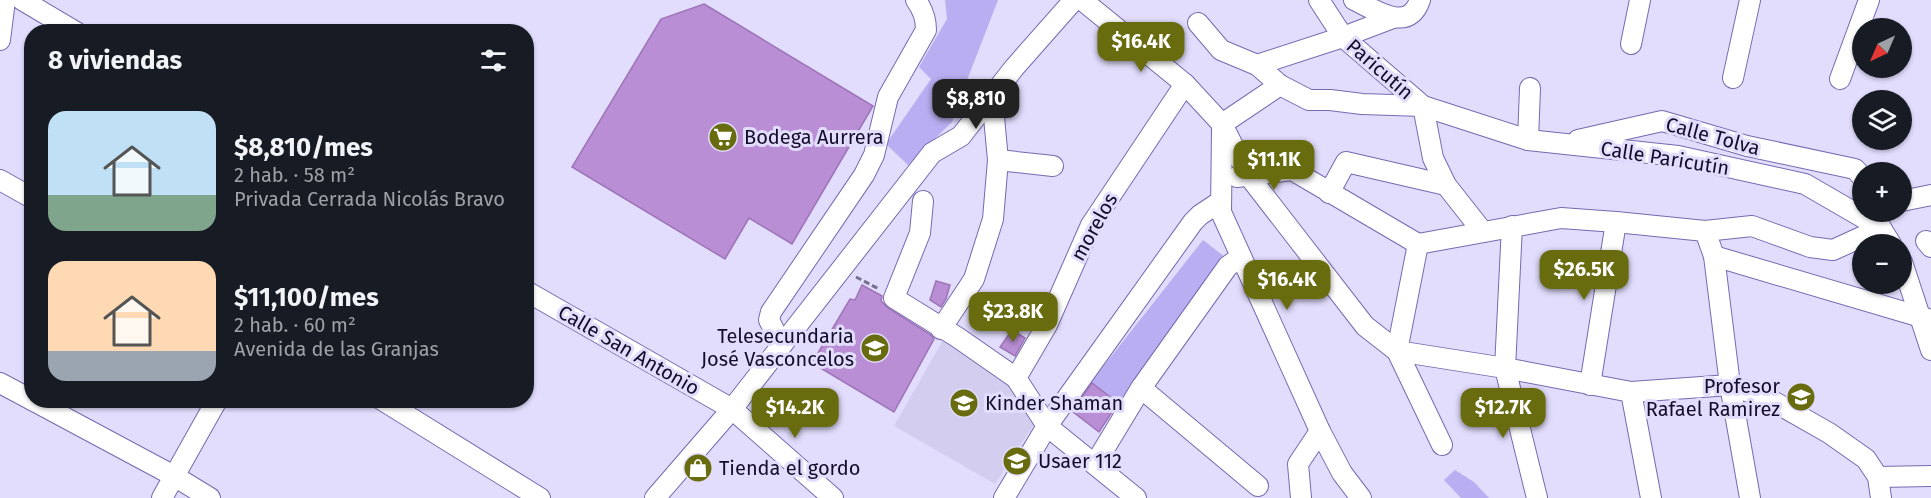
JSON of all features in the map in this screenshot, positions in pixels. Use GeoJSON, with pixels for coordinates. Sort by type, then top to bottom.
{"type":"FeatureCollection","features":[{"type":"Feature","properties":{"kind":"street"},"geometry":{"type":"LineString","coordinates":[[0,40],[6,0]]}},
{"type":"Feature","properties":{"kind":"street"},"geometry":{"type":"LineString","coordinates":[[22,0],[62,24]]}},
{"type":"Feature","properties":{"kind":"street"},"geometry":{"type":"LineString","coordinates":[[781,344],[769,320],[771,312],[864,175],[874,156],[888,97],[926,30],[926,20],[916,0]]}},
{"type":"Feature","properties":{"kind":"street"},"geometry":{"type":"LineString","coordinates":[[655,498],[732,409],[932,153],[961,136],[1014,68],[1074,0]]}},
{"type":"Feature","properties":{"kind":"street"},"geometry":{"type":"LineString","coordinates":[[1082,0],[1185,84],[1222,124],[1248,175],[1365,326],[1398,351],[1442,444]]}},
{"type":"Feature","properties":{"kind":"street","name":"Paricutín"},"geometry":{"type":"LineString","coordinates":[[1319,0],[1343,37],[1423,106]]}},
{"type":"Feature","properties":{"kind":"street"},"geometry":{"type":"LineString","coordinates":[[1354,0],[1393,18],[1401,19],[1413,12],[1420,0]]}},
{"type":"Feature","properties":{"kind":"street"},"geometry":{"type":"LineString","coordinates":[[1631,44],[1640,0]]}},
{"type":"Feature","properties":{"kind":"street"},"geometry":{"type":"LineString","coordinates":[[1733,78],[1750,0]]}},
{"type":"Feature","properties":{"kind":"street"},"geometry":{"type":"LineString","coordinates":[[1840,79],[1869,0]]}},
{"type":"Feature","properties":{"kind":"street"},"geometry":{"type":"LineString","coordinates":[[1257,65],[1393,18]]}},
{"type":"Feature","properties":{"kind":"street"},"geometry":{"type":"LineString","coordinates":[[1198,24],[1221,50],[1257,65],[1280,85],[1309,100],[1423,106],[1433,158],[1446,185],[1483,232]]}},
{"type":"Feature","properties":{"kind":"street","name":"morelos"},"geometry":{"type":"LineString","coordinates":[[1016,378],[1047,325],[1090,225],[1185,84]]}},
{"type":"Feature","properties":{"kind":"street"},"geometry":{"type":"LineString","coordinates":[[1222,124],[1280,85]]}},
{"type":"Feature","properties":{"kind":"street"},"geometry":{"type":"LineString","coordinates":[[1528,140],[1530,88]]}},
{"type":"Feature","properties":{"kind":"street"},"geometry":{"type":"LineString","coordinates":[[941,329],[974,279],[993,219],[998,160],[992,96]]}},
{"type":"Feature","properties":{"kind":"street","name":"Calle Paricutín"},"geometry":{"type":"LineString","coordinates":[[1423,106],[1528,140],[1678,156],[1805,184],[1883,234]]}},
{"type":"Feature","properties":{"kind":"street","name":"Calle Tolva"},"geometry":{"type":"LineString","coordinates":[[1560,144],[1662,121],[1747,146],[1852,168]]}},
{"type":"Feature","properties":{"kind":"street"},"geometry":{"type":"LineString","coordinates":[[1222,124],[1221,212],[1320,431],[1342,473],[1361,498]]}},
{"type":"Feature","properties":{"kind":"street"},"geometry":{"type":"LineString","coordinates":[[998,160],[1053,166]]}},
{"type":"Feature","properties":{"kind":"street"},"geometry":{"type":"LineString","coordinates":[[1329,193],[1346,162],[1446,185]]}},
{"type":"Feature","properties":{"kind":"street"},"geometry":{"type":"LineString","coordinates":[[1222,179],[1292,170],[1418,244],[1562,218],[1705,231],[1752,226],[1810,247],[1833,250],[1852,245]]}},
{"type":"Feature","properties":{"kind":"street"},"geometry":{"type":"LineString","coordinates":[[0,180],[24,194]]}},
{"type":"Feature","properties":{"kind":"street"},"geometry":{"type":"LineString","coordinates":[[1912,199],[1931,195]]}},
{"type":"Feature","properties":{"kind":"street"},"geometry":{"type":"LineString","coordinates":[[923,201],[920,233],[894,298],[957,337],[1016,378],[1047,426],[1136,498]]}},
{"type":"Feature","properties":{"kind":"street"},"geometry":{"type":"LineString","coordinates":[[1004,498],[1047,426],[1193,222],[1221,201]]}},
{"type":"Feature","properties":{"kind":"street"},"geometry":{"type":"LineString","coordinates":[[1590,385],[1616,222]]}},
{"type":"Feature","properties":{"kind":"street"},"geometry":{"type":"LineString","coordinates":[[1512,226],[1505,368],[1538,498]]}},
{"type":"Feature","properties":{"kind":"street"},"geometry":{"type":"LineString","coordinates":[[1705,231],[1714,256],[1730,385],[1750,498]]}},
{"type":"Feature","properties":{"kind":"street"},"geometry":{"type":"LineString","coordinates":[[1398,351],[1418,244]]}},
{"type":"Feature","properties":{"kind":"street"},"geometry":{"type":"LineString","coordinates":[[1714,256],[1925,318]]}},
{"type":"Feature","properties":{"kind":"street"},"geometry":{"type":"LineString","coordinates":[[1095,464],[1141,388],[1228,266],[1241,257]]}},
{"type":"Feature","properties":{"kind":"street"},"geometry":{"type":"LineString","coordinates":[[1912,286],[1925,318],[1931,350]]}},
{"type":"Feature","properties":{"kind":"street","name":"Calle San Antonio"},"geometry":{"type":"LineString","coordinates":[[534,296],[732,409],[834,498]]}},
{"type":"Feature","properties":{"kind":"street"},"geometry":{"type":"LineString","coordinates":[[1398,351],[1505,368],[1631,392],[1730,385],[1769,399],[1866,459],[1878,477],[1881,498]]}},
{"type":"Feature","properties":{"kind":"street"},"geometry":{"type":"LineString","coordinates":[[0,383],[24,396]]}},
{"type":"Feature","properties":{"kind":"street"},"geometry":{"type":"LineString","coordinates":[[1141,388],[1258,486]]}},
{"type":"Feature","properties":{"kind":"street"},"geometry":{"type":"LineString","coordinates":[[1631,392],[1652,498]]}},
{"type":"Feature","properties":{"kind":"street"},"geometry":{"type":"LineString","coordinates":[[47,408],[210,498]]}},
{"type":"Feature","properties":{"kind":"street"},"geometry":{"type":"LineString","coordinates":[[162,498],[213,408]]}},
{"type":"Feature","properties":{"kind":"street"},"geometry":{"type":"LineString","coordinates":[[395,408],[540,498]]}},
{"type":"Feature","properties":{"kind":"street"},"geometry":{"type":"LineString","coordinates":[[1301,498],[1298,464],[1320,431]]}},
{"type":"Feature","properties":{"kind":"street"},"geometry":{"type":"LineString","coordinates":[[1878,477],[1931,476]]}},
{"type":"Feature","properties":{"kind":"path"},"geometry":{"type":"LineString","coordinates":[[841,268],[894,298]]}},
{"type":"Feature","properties":{"kind":"shaded area"},"geometry":{"type":"Polygon","coordinates":[[[945,0],[998,0],[952,122],[908,165],[886,144],[931,79],[919,67],[947,19],[945,0]]]}},
{"type":"Feature","properties":{"kind":"shaded area"},"geometry":{"type":"Polygon","coordinates":[[[1203,240],[1230,261],[1118,403],[1091,382],[1203,240]]]}},
{"type":"Feature","properties":{"kind":"shaded area","name":"Kinder Shaman"},"geometry":{"type":"Polygon","coordinates":[[[943,340],[1009,383],[1035,423],[995,484],[894,426],[943,340]]]}},
{"type":"Feature","properties":{"kind":"shaded area"},"geometry":{"type":"Polygon","coordinates":[[[1455,470],[1474,482],[1489,498],[1461,498],[1444,480],[1455,470]]]}},
{"type":"Feature","properties":{"kind":"building","name":"Bodega Aurrera"},"geometry":{"type":"Polygon","coordinates":[[[704,4],[873,106],[792,244],[749,218],[725,259],[572,167],[661,19],[704,4]]]}},
{"type":"Feature","properties":{"kind":"building"},"geometry":{"type":"Polygon","coordinates":[[[936,281],[950,285],[941,307],[930,300],[936,281]]]}},
{"type":"Feature","properties":{"kind":"building","name":"Telesecundaria José Vasconcelos"},"geometry":{"type":"Polygon","coordinates":[[[862,285],[882,296],[881,301],[888,308],[934,339],[894,412],[812,363],[850,299],[855,300],[862,285]]]}},
{"type":"Feature","properties":{"kind":"building"},"geometry":{"type":"Polygon","coordinates":[[[1012,330],[1025,338],[1015,356],[1000,347],[1012,330]]]}},
{"type":"Feature","properties":{"kind":"building"},"geometry":{"type":"Polygon","coordinates":[[[1092,383],[1118,403],[1099,432],[1072,411],[1092,383]]]}},
{"type":"Feature","properties":{"kind":"place","name":"Bodega Aurrera"},"geometry":{"type":"Point","coordinates":[723,137]}},
{"type":"Feature","properties":{"kind":"place","name":"Telesecundaria José Vasconcelos"},"geometry":{"type":"Point","coordinates":[875,348]}},
{"type":"Feature","properties":{"kind":"place","name":"Profesor Rafael Ramirez"},"geometry":{"type":"Point","coordinates":[1801,397]}},
{"type":"Feature","properties":{"kind":"place","name":"Kinder Shaman"},"geometry":{"type":"Point","coordinates":[964,403]}},
{"type":"Feature","properties":{"kind":"place","name":"Usaer 112"},"geometry":{"type":"Point","coordinates":[1017,461]}},
{"type":"Feature","properties":{"kind":"place","name":"Tienda el gordo"},"geometry":{"type":"Point","coordinates":[698,468]}}]}
